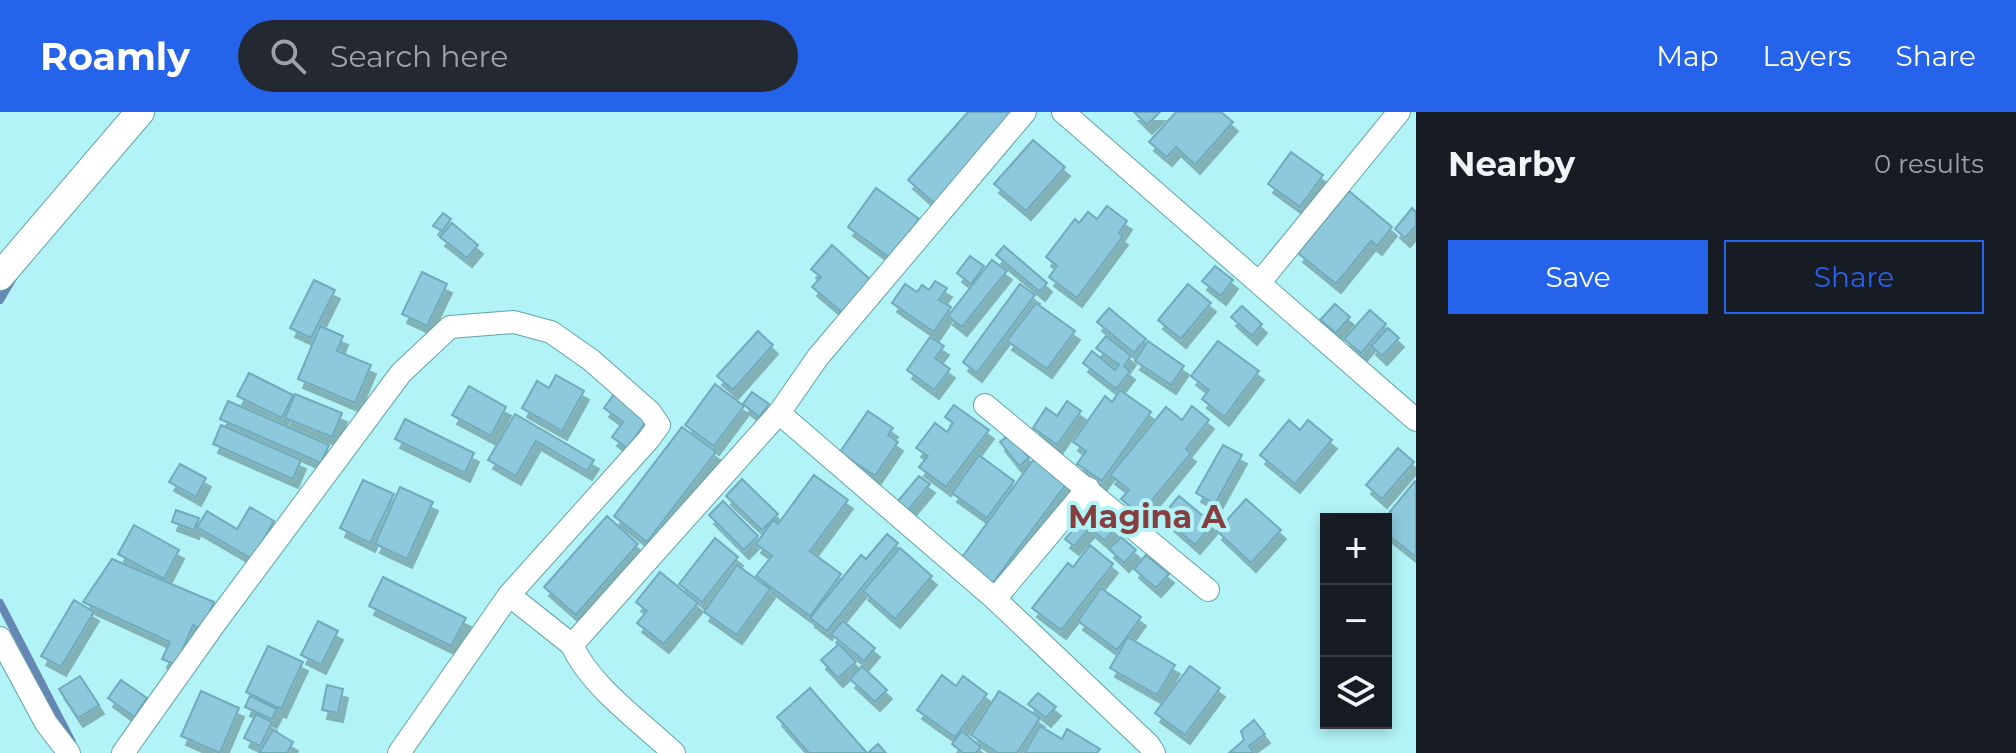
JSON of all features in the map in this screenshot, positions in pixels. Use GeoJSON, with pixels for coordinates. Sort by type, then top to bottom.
{"type":"FeatureCollection","features":[{"type":"Feature","properties":{"kind":"street"},"geometry":{"type":"LineString","coordinates":[[0,276],[140,112]]}},
{"type":"Feature","properties":{"kind":"street"},"geometry":{"type":"LineString","coordinates":[[572,645],[779,413],[818,357],[1025,112]]}},
{"type":"Feature","properties":{"kind":"street"},"geometry":{"type":"LineString","coordinates":[[1063,112],[1416,420]]}},
{"type":"Feature","properties":{"kind":"street"},"geometry":{"type":"LineString","coordinates":[[1260,282],[1399,112]]}},
{"type":"Feature","properties":{"kind":"street"},"geometry":{"type":"LineString","coordinates":[[123,753],[401,373],[450,327],[514,322],[551,332],[591,360],[650,412],[659,425],[509,595],[399,753]]}},
{"type":"Feature","properties":{"kind":"street"},"geometry":{"type":"LineString","coordinates":[[985,405],[1208,590]]}},
{"type":"Feature","properties":{"kind":"street"},"geometry":{"type":"LineString","coordinates":[[779,413],[995,599],[1154,753]]}},
{"type":"Feature","properties":{"kind":"street"},"geometry":{"type":"LineString","coordinates":[[995,599],[1088,488]]}},
{"type":"Feature","properties":{"kind":"street"},"geometry":{"type":"LineString","coordinates":[[509,595],[572,645],[586,670],[601,686],[674,753]]}},
{"type":"Feature","properties":{"kind":"street"},"geometry":{"type":"LineString","coordinates":[[0,638],[46,723],[69,753]]}},
{"type":"Feature","properties":{"kind":"building"},"geometry":{"type":"Polygon","coordinates":[[[968,112],[1016,112],[935,204],[908,180],[968,112]]]}},
{"type":"Feature","properties":{"kind":"building"},"geometry":{"type":"Polygon","coordinates":[[[1134,112],[1160,112],[1147,125],[1134,112]]]}},
{"type":"Feature","properties":{"kind":"building"},"geometry":{"type":"Polygon","coordinates":[[[1176,112],[1221,112],[1233,122],[1195,165],[1176,147],[1167,157],[1149,142],[1176,112]]]}},
{"type":"Feature","properties":{"kind":"building"},"geometry":{"type":"Polygon","coordinates":[[[1033,140],[1065,167],[1026,211],[994,184],[1033,140]]]}},
{"type":"Feature","properties":{"kind":"building"},"geometry":{"type":"Polygon","coordinates":[[[1291,152],[1323,175],[1300,207],[1268,184],[1291,152]]]}},
{"type":"Feature","properties":{"kind":"building"},"geometry":{"type":"Polygon","coordinates":[[[876,188],[919,219],[890,258],[848,227],[876,188]]]}},
{"type":"Feature","properties":{"kind":"building"},"geometry":{"type":"Polygon","coordinates":[[[1349,191],[1392,227],[1377,246],[1371,241],[1336,284],[1298,253],[1349,191]]]}},
{"type":"Feature","properties":{"kind":"building"},"geometry":{"type":"Polygon","coordinates":[[[1107,206],[1127,221],[1119,233],[1123,236],[1077,298],[1049,277],[1057,266],[1046,257],[1075,219],[1079,223],[1088,212],[1097,219],[1107,206]]]}},
{"type":"Feature","properties":{"kind":"building"},"geometry":{"type":"Polygon","coordinates":[[[1412,208],[1416,212],[1416,226],[1405,238],[1395,229],[1412,208]]]}},
{"type":"Feature","properties":{"kind":"building"},"geometry":{"type":"Polygon","coordinates":[[[443,213],[451,219],[442,231],[433,226],[443,213]]]}},
{"type":"Feature","properties":{"kind":"building"},"geometry":{"type":"Polygon","coordinates":[[[452,223],[478,245],[467,258],[440,237],[452,223]]]}},
{"type":"Feature","properties":{"kind":"building"},"geometry":{"type":"Polygon","coordinates":[[[832,245],[872,281],[844,314],[812,287],[821,277],[811,269],[832,245]]]}},
{"type":"Feature","properties":{"kind":"building"},"geometry":{"type":"Polygon","coordinates":[[[1004,246],[1047,283],[1040,292],[996,255],[1004,246]]]}},
{"type":"Feature","properties":{"kind":"building"},"geometry":{"type":"Polygon","coordinates":[[[970,256],[984,266],[971,284],[957,273],[970,256]]]}},
{"type":"Feature","properties":{"kind":"building"},"geometry":{"type":"Polygon","coordinates":[[[992,260],[1007,271],[962,327],[948,316],[992,260]]]}},
{"type":"Feature","properties":{"kind":"building"},"geometry":{"type":"Polygon","coordinates":[[[1215,266],[1233,280],[1221,296],[1202,281],[1215,266]]]}},
{"type":"Feature","properties":{"kind":"building"},"geometry":{"type":"Polygon","coordinates":[[[422,272],[447,284],[427,326],[402,314],[422,272]]]}},
{"type":"Feature","properties":{"kind":"building"},"geometry":{"type":"Polygon","coordinates":[[[314,280],[335,290],[311,338],[290,328],[314,280]]]}},
{"type":"Feature","properties":{"kind":"building"},"geometry":{"type":"Polygon","coordinates":[[[935,281],[947,288],[939,300],[951,307],[934,332],[892,303],[905,284],[917,292],[922,285],[929,290],[935,281]]]}},
{"type":"Feature","properties":{"kind":"building"},"geometry":{"type":"Polygon","coordinates":[[[1020,284],[1035,295],[977,373],[963,362],[1020,284]]]}},
{"type":"Feature","properties":{"kind":"building"},"geometry":{"type":"Polygon","coordinates":[[[1188,284],[1211,303],[1181,339],[1158,320],[1188,284]]]}},
{"type":"Feature","properties":{"kind":"building"},"geometry":{"type":"Polygon","coordinates":[[[1036,303],[1075,331],[1047,369],[1007,341],[1036,303]]]}},
{"type":"Feature","properties":{"kind":"building"},"geometry":{"type":"Polygon","coordinates":[[[1335,304],[1350,317],[1336,333],[1320,320],[1335,304]]]}},
{"type":"Feature","properties":{"kind":"building"},"geometry":{"type":"Polygon","coordinates":[[[1242,306],[1262,324],[1252,336],[1231,317],[1242,306]]]}},
{"type":"Feature","properties":{"kind":"building"},"geometry":{"type":"Polygon","coordinates":[[[1109,308],[1146,339],[1134,353],[1097,322],[1109,308]]]}},
{"type":"Feature","properties":{"kind":"building"},"geometry":{"type":"Polygon","coordinates":[[[1370,310],[1386,324],[1361,353],[1344,339],[1370,310]]]}},
{"type":"Feature","properties":{"kind":"building"},"geometry":{"type":"Polygon","coordinates":[[[320,326],[343,336],[337,351],[371,365],[355,403],[298,379],[320,326]]]}},
{"type":"Feature","properties":{"kind":"building"},"geometry":{"type":"Polygon","coordinates":[[[1388,328],[1399,338],[1382,356],[1371,346],[1388,328]]]}},
{"type":"Feature","properties":{"kind":"building"},"geometry":{"type":"Polygon","coordinates":[[[758,331],[773,345],[733,390],[717,376],[758,331]]]}},
{"type":"Feature","properties":{"kind":"building"},"geometry":{"type":"Polygon","coordinates":[[[1106,336],[1131,356],[1124,366],[1130,371],[1116,389],[1083,363],[1092,351],[1115,370],[1119,365],[1096,348],[1106,336]]]}},
{"type":"Feature","properties":{"kind":"building"},"geometry":{"type":"Polygon","coordinates":[[[930,337],[944,346],[935,358],[950,369],[934,390],[907,370],[930,337]]]}},
{"type":"Feature","properties":{"kind":"building"},"geometry":{"type":"Polygon","coordinates":[[[1148,341],[1184,366],[1171,385],[1135,361],[1148,341]]]}},
{"type":"Feature","properties":{"kind":"building"},"geometry":{"type":"Polygon","coordinates":[[[1218,341],[1259,371],[1224,417],[1202,399],[1209,390],[1191,376],[1218,341]]]}},
{"type":"Feature","properties":{"kind":"building"},"geometry":{"type":"Polygon","coordinates":[[[249,373],[293,395],[282,418],[237,396],[249,373]]]}},
{"type":"Feature","properties":{"kind":"building"},"geometry":{"type":"Polygon","coordinates":[[[556,375],[584,391],[562,431],[522,408],[537,381],[549,388],[556,375]]]}},
{"type":"Feature","properties":{"kind":"building"},"geometry":{"type":"Polygon","coordinates":[[[715,384],[744,406],[714,446],[685,425],[715,384]]]}},
{"type":"Feature","properties":{"kind":"building"},"geometry":{"type":"Polygon","coordinates":[[[469,386],[506,407],[491,436],[452,415],[469,386]]]}},
{"type":"Feature","properties":{"kind":"building"},"geometry":{"type":"Polygon","coordinates":[[[1120,390],[1151,412],[1102,481],[1077,464],[1086,451],[1073,442],[1105,396],[1112,402],[1120,390]]]}},
{"type":"Feature","properties":{"kind":"building"},"geometry":{"type":"Polygon","coordinates":[[[752,392],[769,404],[759,417],[743,404],[752,392]]]}},
{"type":"Feature","properties":{"kind":"building"},"geometry":{"type":"Polygon","coordinates":[[[295,394],[342,413],[332,437],[285,418],[295,394]]]}},
{"type":"Feature","properties":{"kind":"building"},"geometry":{"type":"Polygon","coordinates":[[[614,394],[648,419],[627,448],[612,437],[623,422],[604,408],[614,394]]]}},
{"type":"Feature","properties":{"kind":"building"},"geometry":{"type":"Polygon","coordinates":[[[228,401],[329,445],[321,463],[220,419],[228,401]]]}},
{"type":"Feature","properties":{"kind":"building"},"geometry":{"type":"Polygon","coordinates":[[[1067,401],[1081,411],[1057,445],[1033,428],[1046,408],[1057,416],[1067,401]]]}},
{"type":"Feature","properties":{"kind":"building"},"geometry":{"type":"Polygon","coordinates":[[[954,405],[989,430],[946,487],[919,467],[928,456],[916,448],[935,423],[947,432],[953,423],[945,417],[954,405]]]}},
{"type":"Feature","properties":{"kind":"building"},"geometry":{"type":"Polygon","coordinates":[[[1192,406],[1209,420],[1186,449],[1191,453],[1140,515],[1121,499],[1129,490],[1110,475],[1166,407],[1182,420],[1192,406]]]}},
{"type":"Feature","properties":{"kind":"building"},"geometry":{"type":"Polygon","coordinates":[[[868,411],[893,428],[888,435],[898,442],[875,476],[840,452],[868,411]]]}},
{"type":"Feature","properties":{"kind":"building"},"geometry":{"type":"Polygon","coordinates":[[[515,414],[594,460],[587,471],[536,441],[516,476],[488,460],[515,414]]]}},
{"type":"Feature","properties":{"kind":"building"},"geometry":{"type":"Polygon","coordinates":[[[405,419],[474,453],[465,473],[395,439],[405,419]]]}},
{"type":"Feature","properties":{"kind":"building"},"geometry":{"type":"Polygon","coordinates":[[[1289,420],[1300,430],[1308,420],[1332,440],[1295,484],[1260,455],[1289,420]]]}},
{"type":"Feature","properties":{"kind":"building"},"geometry":{"type":"Polygon","coordinates":[[[221,425],[301,460],[293,479],[213,444],[221,425]]]}},
{"type":"Feature","properties":{"kind":"building"},"geometry":{"type":"Polygon","coordinates":[[[682,427],[716,452],[647,542],[614,516],[682,427]]]}},
{"type":"Feature","properties":{"kind":"building"},"geometry":{"type":"Polygon","coordinates":[[[1010,434],[1029,458],[1019,466],[1000,442],[1010,434]]]}},
{"type":"Feature","properties":{"kind":"building"},"geometry":{"type":"Polygon","coordinates":[[[1223,445],[1242,455],[1215,504],[1196,493],[1223,445]]]}},
{"type":"Feature","properties":{"kind":"building"},"geometry":{"type":"Polygon","coordinates":[[[1398,448],[1414,462],[1382,499],[1366,485],[1398,448]]]}},
{"type":"Feature","properties":{"kind":"building"},"geometry":{"type":"Polygon","coordinates":[[[979,455],[1014,481],[987,518],[952,493],[979,455]]]}},
{"type":"Feature","properties":{"kind":"building"},"geometry":{"type":"Polygon","coordinates":[[[1034,459],[1067,483],[992,584],[960,560],[1034,459]]]}},
{"type":"Feature","properties":{"kind":"building"},"geometry":{"type":"Polygon","coordinates":[[[180,464],[206,478],[196,497],[169,482],[180,464]]]}},
{"type":"Feature","properties":{"kind":"building"},"geometry":{"type":"Polygon","coordinates":[[[814,475],[848,500],[810,551],[841,574],[810,616],[756,576],[772,556],[756,544],[773,520],[778,524],[814,475]]]}},
{"type":"Feature","properties":{"kind":"building"},"geometry":{"type":"Polygon","coordinates":[[[919,476],[930,484],[908,510],[898,501],[919,476]]]}},
{"type":"Feature","properties":{"kind":"building"},"geometry":{"type":"Polygon","coordinates":[[[742,479],[778,514],[762,530],[726,496],[742,479]]]}},
{"type":"Feature","properties":{"kind":"building"},"geometry":{"type":"Polygon","coordinates":[[[363,480],[394,494],[370,543],[340,528],[363,480]]]}},
{"type":"Feature","properties":{"kind":"building"},"geometry":{"type":"Polygon","coordinates":[[[1415,481],[1416,557],[1392,538],[1392,513],[1389,513],[1415,481]]]}},
{"type":"Feature","properties":{"kind":"building"},"geometry":{"type":"Polygon","coordinates":[[[400,487],[433,502],[407,559],[375,544],[400,487]]]}},
{"type":"Feature","properties":{"kind":"building"},"geometry":{"type":"Polygon","coordinates":[[[1179,496],[1213,524],[1195,545],[1162,516],[1179,496]]]}},
{"type":"Feature","properties":{"kind":"building"},"geometry":{"type":"Polygon","coordinates":[[[1246,499],[1281,530],[1251,563],[1217,531],[1246,499]]]}},
{"type":"Feature","properties":{"kind":"building"},"geometry":{"type":"Polygon","coordinates":[[[723,501],[758,536],[744,550],[709,515],[723,501]]]}},
{"type":"Feature","properties":{"kind":"building"},"geometry":{"type":"Polygon","coordinates":[[[250,507],[274,521],[252,559],[197,527],[207,511],[237,529],[250,507]]]}},
{"type":"Feature","properties":{"kind":"building"},"geometry":{"type":"Polygon","coordinates":[[[1092,508],[1115,529],[1105,541],[1090,528],[1074,546],[1065,539],[1092,508]]]}},
{"type":"Feature","properties":{"kind":"building"},"geometry":{"type":"Polygon","coordinates":[[[176,510],[199,518],[194,530],[172,522],[176,510]]]}},
{"type":"Feature","properties":{"kind":"building"},"geometry":{"type":"Polygon","coordinates":[[[607,516],[638,544],[576,615],[544,587],[607,516]]]}},
{"type":"Feature","properties":{"kind":"building"},"geometry":{"type":"Polygon","coordinates":[[[134,525],[179,550],[164,579],[118,554],[134,525]]]}},
{"type":"Feature","properties":{"kind":"building"},"geometry":{"type":"Polygon","coordinates":[[[887,534],[898,543],[827,631],[810,618],[861,555],[866,559],[887,534]]]}},
{"type":"Feature","properties":{"kind":"building"},"geometry":{"type":"Polygon","coordinates":[[[1121,537],[1136,550],[1124,563],[1109,549],[1121,537]]]}},
{"type":"Feature","properties":{"kind":"building"},"geometry":{"type":"Polygon","coordinates":[[[715,538],[738,557],[702,602],[679,584],[715,538]]]}},
{"type":"Feature","properties":{"kind":"building"},"geometry":{"type":"Polygon","coordinates":[[[1090,545],[1113,564],[1061,630],[1032,608],[1068,563],[1073,567],[1090,545]]]}},
{"type":"Feature","properties":{"kind":"building"},"geometry":{"type":"Polygon","coordinates":[[[900,548],[932,576],[895,619],[863,591],[900,548]]]}},
{"type":"Feature","properties":{"kind":"building"},"geometry":{"type":"Polygon","coordinates":[[[1146,555],[1169,574],[1156,588],[1134,569],[1146,555]]]}},
{"type":"Feature","properties":{"kind":"building"},"geometry":{"type":"Polygon","coordinates":[[[112,559],[214,602],[202,629],[193,625],[176,665],[162,659],[170,642],[83,602],[112,559]]]}},
{"type":"Feature","properties":{"kind":"building"},"geometry":{"type":"Polygon","coordinates":[[[737,565],[770,589],[737,635],[704,612],[737,565]]]}},
{"type":"Feature","properties":{"kind":"building"},"geometry":{"type":"Polygon","coordinates":[[[660,572],[698,603],[664,644],[637,623],[647,611],[636,602],[660,572]]]}},
{"type":"Feature","properties":{"kind":"building"},"geometry":{"type":"Polygon","coordinates":[[[383,577],[466,618],[451,646],[369,606],[383,577]]]}},
{"type":"Feature","properties":{"kind":"building"},"geometry":{"type":"Polygon","coordinates":[[[1101,588],[1141,617],[1117,650],[1078,621],[1101,588]]]}},
{"type":"Feature","properties":{"kind":"building"},"geometry":{"type":"Polygon","coordinates":[[[74,600],[94,612],[61,667],[41,656],[74,600]]]}},
{"type":"Feature","properties":{"kind":"building"},"geometry":{"type":"Polygon","coordinates":[[[318,621],[338,631],[321,665],[301,655],[318,621]]]}},
{"type":"Feature","properties":{"kind":"building"},"geometry":{"type":"Polygon","coordinates":[[[843,621],[875,648],[864,661],[831,634],[843,621]]]}},
{"type":"Feature","properties":{"kind":"building"},"geometry":{"type":"Polygon","coordinates":[[[1128,637],[1175,665],[1157,695],[1110,668],[1128,637]]]}},
{"type":"Feature","properties":{"kind":"building"},"geometry":{"type":"Polygon","coordinates":[[[839,644],[856,662],[838,678],[821,660],[839,644]]]}},
{"type":"Feature","properties":{"kind":"building"},"geometry":{"type":"Polygon","coordinates":[[[268,646],[303,662],[281,709],[246,692],[268,646]]]}},
{"type":"Feature","properties":{"kind":"building"},"geometry":{"type":"Polygon","coordinates":[[[862,666],[887,690],[875,702],[850,679],[862,666]]]}},
{"type":"Feature","properties":{"kind":"building"},"geometry":{"type":"Polygon","coordinates":[[[1190,666],[1220,688],[1185,735],[1155,713],[1190,666]]]}},
{"type":"Feature","properties":{"kind":"building"},"geometry":{"type":"Polygon","coordinates":[[[942,675],[956,686],[963,676],[987,694],[955,737],[917,710],[942,675]]]}},
{"type":"Feature","properties":{"kind":"building"},"geometry":{"type":"Polygon","coordinates":[[[80,676],[99,705],[78,718],[59,689],[80,676]]]}},
{"type":"Feature","properties":{"kind":"building"},"geometry":{"type":"Polygon","coordinates":[[[121,680],[147,698],[134,717],[108,698],[121,680]]]}},
{"type":"Feature","properties":{"kind":"building"},"geometry":{"type":"Polygon","coordinates":[[[327,685],[343,689],[338,713],[322,710],[327,685]]]}},
{"type":"Feature","properties":{"kind":"building"},"geometry":{"type":"Polygon","coordinates":[[[810,688],[867,753],[809,753],[777,717],[810,688]]]}},
{"type":"Feature","properties":{"kind":"building"},"geometry":{"type":"Polygon","coordinates":[[[201,691],[239,708],[220,753],[181,736],[201,691]]]}},
{"type":"Feature","properties":{"kind":"building"},"geometry":{"type":"Polygon","coordinates":[[[999,691],[1040,718],[1017,753],[998,753],[971,735],[999,691]]]}},
{"type":"Feature","properties":{"kind":"building"},"geometry":{"type":"Polygon","coordinates":[[[1038,693],[1056,707],[1046,718],[1028,704],[1038,693]]]}},
{"type":"Feature","properties":{"kind":"building"},"geometry":{"type":"Polygon","coordinates":[[[250,696],[277,709],[272,719],[245,707],[250,696]]]}},
{"type":"Feature","properties":{"kind":"building"},"geometry":{"type":"Polygon","coordinates":[[[256,714],[272,722],[260,746],[244,738],[256,714]]]}},
{"type":"Feature","properties":{"kind":"building"},"geometry":{"type":"Polygon","coordinates":[[[1254,720],[1265,734],[1249,746],[1254,753],[1229,753],[1244,740],[1241,731],[1254,720]]]}},
{"type":"Feature","properties":{"kind":"building"},"geometry":{"type":"Polygon","coordinates":[[[1040,726],[1062,739],[1067,729],[1100,749],[1097,753],[1025,752],[1040,726]]]}},
{"type":"Feature","properties":{"kind":"building"},"geometry":{"type":"Polygon","coordinates":[[[273,730],[293,742],[287,753],[259,753],[273,730]]]}},
{"type":"Feature","properties":{"kind":"building"},"geometry":{"type":"Polygon","coordinates":[[[962,731],[981,747],[976,753],[963,753],[952,744],[962,731]]]}},
{"type":"Feature","properties":{"kind":"building"},"geometry":{"type":"Polygon","coordinates":[[[878,744],[886,753],[868,753],[878,744]]]}},
{"type":"Feature","properties":{"kind":"waterway"},"geometry":{"type":"LineString","coordinates":[[0,300],[13,278]]}},
{"type":"Feature","properties":{"kind":"waterway"},"geometry":{"type":"LineString","coordinates":[[0,603],[72,742]]}},
{"type":"Feature","properties":{"kind":"district","name":"Magina A"},"geometry":{"type":"Point","coordinates":[1147,516]}}]}
